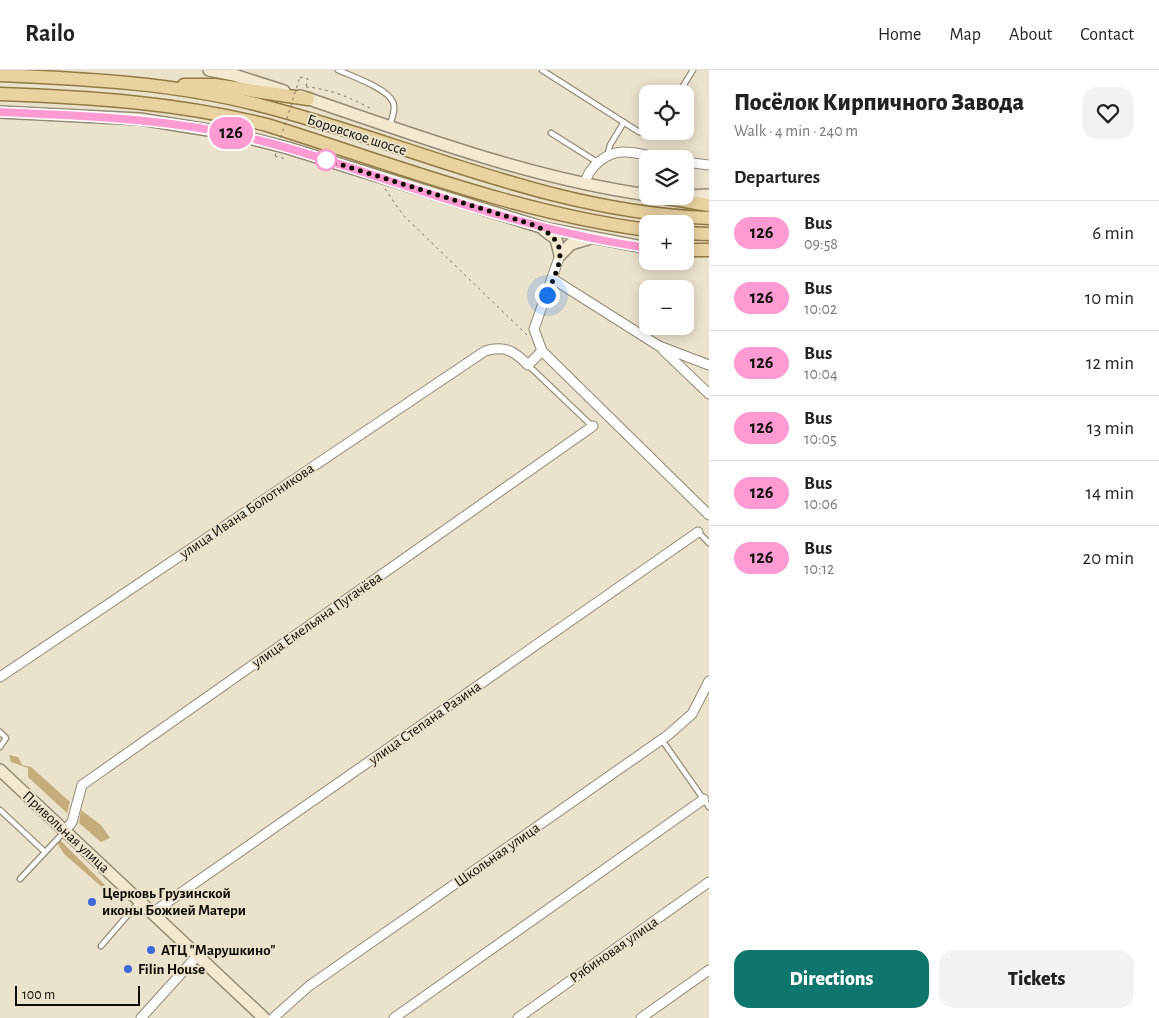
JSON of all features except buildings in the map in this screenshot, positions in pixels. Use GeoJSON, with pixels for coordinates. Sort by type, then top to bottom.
{"type":"FeatureCollection","features":[{"type":"Feature","properties":{"kind":"main road"},"geometry":{"type":"LineString","coordinates":[[209,70],[307,93],[390,125],[482,156],[585,184],[639,193]]}},
{"type":"Feature","properties":{"kind":"main road","name":"Боровское шоссе"},"geometry":{"type":"LineString","coordinates":[[0,75],[165,87],[264,106],[548,195],[628,211],[709,218]]}},
{"type":"Feature","properties":{"kind":"main road"},"geometry":{"type":"LineString","coordinates":[[165,87],[215,85],[307,93]]}},
{"type":"Feature","properties":{"kind":"main road","name":"Боровское шоссе"},"geometry":{"type":"LineString","coordinates":[[0,94],[77,96],[156,103],[235,117],[321,141],[518,204],[592,222],[639,229]]}},
{"type":"Feature","properties":{"kind":"main road"},"geometry":{"type":"LineString","coordinates":[[0,112],[140,119],[233,134],[288,148],[534,225],[594,239],[639,246]]}},
{"type":"Feature","properties":{"kind":"main road"},"geometry":{"type":"LineString","coordinates":[[694,196],[709,196]]}},
{"type":"Feature","properties":{"kind":"main road"},"geometry":{"type":"LineString","coordinates":[[694,202],[709,205]]}},
{"type":"Feature","properties":{"kind":"main road"},"geometry":{"type":"LineString","coordinates":[[534,225],[553,236],[559,244],[560,255]]}},
{"type":"Feature","properties":{"kind":"main road"},"geometry":{"type":"LineString","coordinates":[[694,233],[709,234]]}},
{"type":"Feature","properties":{"kind":"main road"},"geometry":{"type":"LineString","coordinates":[[560,255],[573,242],[594,239]]}},
{"type":"Feature","properties":{"kind":"main road"},"geometry":{"type":"LineString","coordinates":[[694,251],[709,250]]}},
{"type":"Feature","properties":{"kind":"main road"},"geometry":{"type":"LineString","coordinates":[[694,252],[709,255]]}},
{"type":"Feature","properties":{"kind":"main road","name":"Привольная улица"},"geometry":{"type":"LineString","coordinates":[[0,770],[264,1018]]}},
{"type":"Feature","properties":{"kind":"street"},"geometry":{"type":"LineString","coordinates":[[585,184],[588,174],[597,162],[625,152],[639,154]]}},
{"type":"Feature","properties":{"kind":"street"},"geometry":{"type":"LineString","coordinates":[[694,163],[709,165]]}},
{"type":"Feature","properties":{"kind":"street"},"geometry":{"type":"LineString","coordinates":[[560,255],[534,329],[542,351],[709,515]]}},
{"type":"Feature","properties":{"kind":"street"},"geometry":{"type":"LineString","coordinates":[[553,279],[659,346],[709,365]]}},
{"type":"Feature","properties":{"kind":"street"},"geometry":{"type":"LineString","coordinates":[[659,346],[709,394]]}},
{"type":"Feature","properties":{"kind":"street","name":"улица Ивана Болотникова"},"geometry":{"type":"LineString","coordinates":[[0,677],[485,351],[502,347],[512,351],[528,365]]}},
{"type":"Feature","properties":{"kind":"street"},"geometry":{"type":"LineString","coordinates":[[528,365],[542,351]]}},
{"type":"Feature","properties":{"kind":"street","name":"улица Емельяна Пугачёва"},"geometry":{"type":"LineString","coordinates":[[65,831],[72,822],[82,785],[593,426]]}},
{"type":"Feature","properties":{"kind":"street","name":"улица Степана Разина"},"geometry":{"type":"LineString","coordinates":[[152,913],[698,532]]}},
{"type":"Feature","properties":{"kind":"street","name":"Школьная улица"},"geometry":{"type":"LineString","coordinates":[[272,1018],[309,986],[662,740],[692,714],[709,681]]}},
{"type":"Feature","properties":{"kind":"street"},"geometry":{"type":"LineString","coordinates":[[394,1018],[706,803]]}},
{"type":"Feature","properties":{"kind":"street","name":"Рябиновая улица"},"geometry":{"type":"LineString","coordinates":[[518,1018],[709,882]]}},
{"type":"Feature","properties":{"kind":"street"},"geometry":{"type":"LineString","coordinates":[[141,1018],[197,956]]}},
{"type":"Feature","properties":{"kind":"street"},"geometry":{"type":"LineString","coordinates":[[641,1018],[709,970]]}},
{"type":"Feature","properties":{"kind":"lane"},"geometry":{"type":"LineString","coordinates":[[338,70],[365,82],[389,97],[394,110],[390,125]]}},
{"type":"Feature","properties":{"kind":"lane"},"geometry":{"type":"LineString","coordinates":[[542,70],[639,131]]}},
{"type":"Feature","properties":{"kind":"lane"},"geometry":{"type":"LineString","coordinates":[[684,85],[693,70]]}},
{"type":"Feature","properties":{"kind":"lane"},"geometry":{"type":"LineString","coordinates":[[607,158],[610,145],[624,122]]}},
{"type":"Feature","properties":{"kind":"lane"},"geometry":{"type":"LineString","coordinates":[[551,133],[597,162]]}},
{"type":"Feature","properties":{"kind":"lane"},"geometry":{"type":"LineString","coordinates":[[528,365],[593,426]]}},
{"type":"Feature","properties":{"kind":"lane"},"geometry":{"type":"LineString","coordinates":[[698,532],[709,543]]}},
{"type":"Feature","properties":{"kind":"lane"},"geometry":{"type":"LineString","coordinates":[[0,732],[6,738],[0,747]]}},
{"type":"Feature","properties":{"kind":"lane"},"geometry":{"type":"LineString","coordinates":[[662,740],[706,803]]}},
{"type":"Feature","properties":{"kind":"lane"},"geometry":{"type":"LineString","coordinates":[[0,810],[45,852]]}},
{"type":"Feature","properties":{"kind":"lane"},"geometry":{"type":"LineString","coordinates":[[20,879],[65,831]]}},
{"type":"Feature","properties":{"kind":"lane"},"geometry":{"type":"LineString","coordinates":[[101,946],[140,902]]}},
{"type":"Feature","properties":{"kind":"path"},"geometry":{"type":"LineString","coordinates":[[282,158],[275,156],[300,77],[308,79],[307,93]]}},
{"type":"Feature","properties":{"kind":"path"},"geometry":{"type":"LineString","coordinates":[[381,182],[403,215],[528,337]]}},
{"type":"Feature","properties":{"kind":"shaded area"},"geometry":{"type":"Polygon","coordinates":[[[9,755],[18,757],[22,765],[31,767],[70,802],[67,813],[28,777],[28,768],[11,762],[9,755]]]}},
{"type":"Feature","properties":{"kind":"shaded area"},"geometry":{"type":"Polygon","coordinates":[[[81,810],[101,825],[110,838],[101,842],[79,823],[81,810]]]}},
{"type":"Feature","properties":{"kind":"shaded area"},"geometry":{"type":"Polygon","coordinates":[[[59,839],[105,885],[103,888],[64,854],[58,844],[59,839]]]}},
{"type":"Feature","properties":{"kind":"bus line","name":"126"},"geometry":{"type":"LineString","coordinates":[[0,112],[140,119],[191,125],[288,148],[401,185],[544,228],[639,246]]}},
{"type":"Feature","properties":{"kind":"place","name":"Церковь Грузинской иконы Божией Матери"},"geometry":{"type":"Point","coordinates":[92,902]}},
{"type":"Feature","properties":{"kind":"place","name":"АТЦ \"Марушкино\""},"geometry":{"type":"Point","coordinates":[151,950]}},
{"type":"Feature","properties":{"kind":"place","name":"Filin House"},"geometry":{"type":"Point","coordinates":[128,969]}},
{"type":"Feature","properties":{"kind":"route"},"geometry":{"type":"LineString","coordinates":[[326,160],[534,225],[550,233],[559,244],[560,255],[547,295]]}}]}
